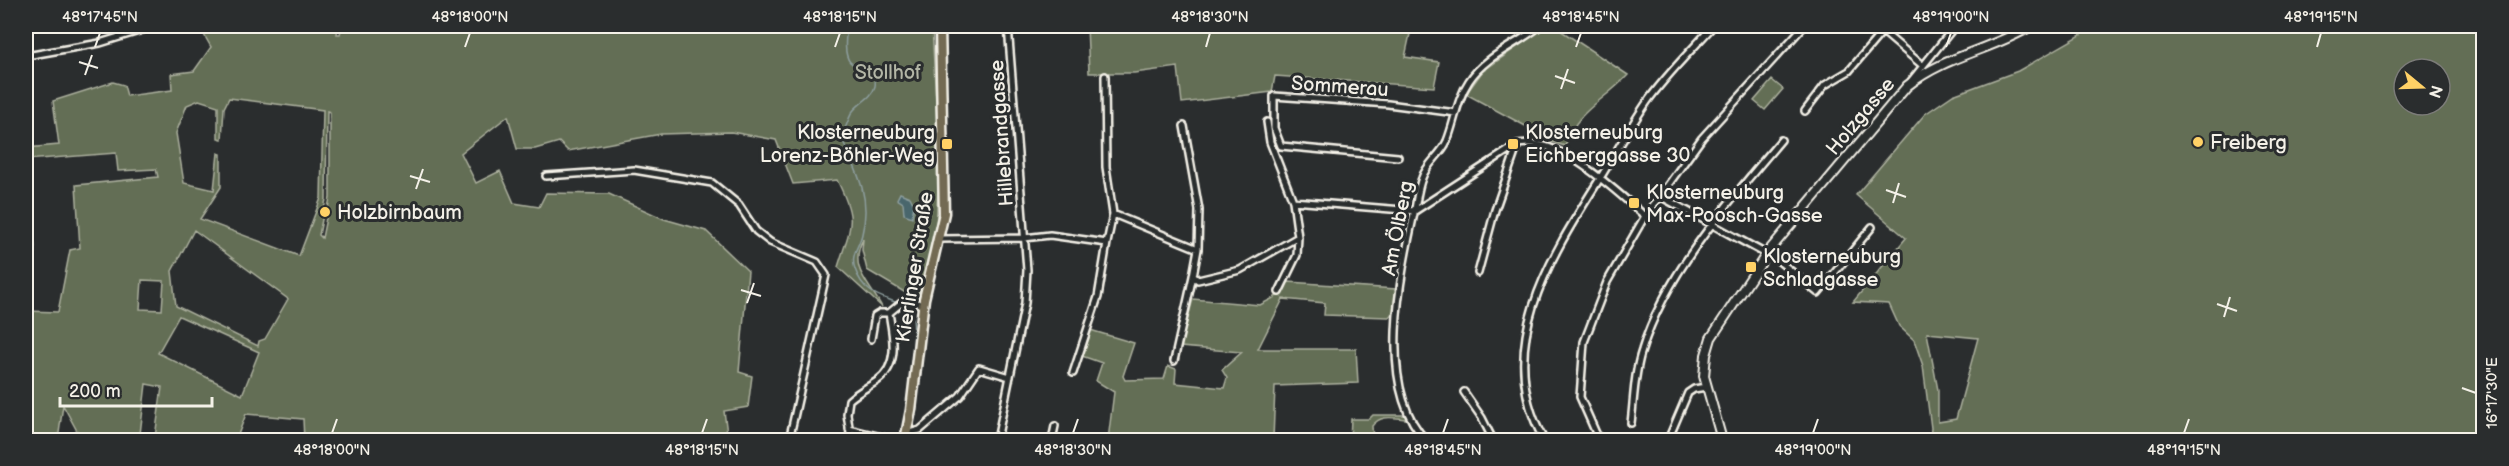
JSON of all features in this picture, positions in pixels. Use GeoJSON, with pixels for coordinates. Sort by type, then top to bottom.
{"type":"FeatureCollection","features":[{"type":"Feature","properties":{"kind":"main road","name":"Kierlinger Straße"},"geometry":{"type":"LineString","coordinates":[[905,437],[923,305],[939,239],[944,193],[940,26]]}},
{"type":"Feature","properties":{"kind":"street"},"geometry":{"type":"LineString","coordinates":[[26,56],[100,43],[155,26]]}},
{"type":"Feature","properties":{"kind":"street","name":"Hillebrandgasse"},"geometry":{"type":"LineString","coordinates":[[997,441],[1026,296],[1024,238],[1008,26]]}},
{"type":"Feature","properties":{"kind":"street","name":"Am Ölberg"},"geometry":{"type":"LineString","coordinates":[[1426,441],[1412,423],[1398,378],[1397,317],[1407,244],[1422,177],[1430,162],[1446,142],[1468,82],[1477,71],[1540,26]]}},
{"type":"Feature","properties":{"kind":"street"},"geometry":{"type":"LineString","coordinates":[[1544,441],[1531,411],[1524,376],[1527,333],[1532,309],[1554,254],[1648,102],[1713,26]]}},
{"type":"Feature","properties":{"kind":"street"},"geometry":{"type":"LineString","coordinates":[[1599,441],[1580,397],[1584,342],[1607,282],[1646,216],[1702,138],[1804,26]]}},
{"type":"Feature","properties":{"kind":"street"},"geometry":{"type":"LineString","coordinates":[[1805,111],[1825,85],[1849,71],[1887,26]]}},
{"type":"Feature","properties":{"kind":"street"},"geometry":{"type":"LineString","coordinates":[[1908,85],[1955,26]]}},
{"type":"Feature","properties":{"kind":"street","name":"Holzgasse"},"geometry":{"type":"LineString","coordinates":[[1722,441],[1706,387],[1704,364],[1712,338],[1767,253],[1908,85],[1936,66],[2031,26]]}},
{"type":"Feature","properties":{"kind":"street"},"geometry":{"type":"LineString","coordinates":[[1882,31],[1922,65]]}},
{"type":"Feature","properties":{"kind":"street"},"geometry":{"type":"LineString","coordinates":[[1928,58],[1936,66]]}},
{"type":"Feature","properties":{"kind":"street"},"geometry":{"type":"LineString","coordinates":[[1073,373],[1098,297],[1113,214],[1106,167],[1105,76]]}},
{"type":"Feature","properties":{"kind":"street","name":"Sommerau"},"geometry":{"type":"LineString","coordinates":[[1398,157],[1281,146],[1274,128],[1274,96],[1388,104],[1456,113]]}},
{"type":"Feature","properties":{"kind":"street"},"geometry":{"type":"LineString","coordinates":[[1267,122],[1270,142],[1293,201],[1298,237],[1297,255],[1279,292]]}},
{"type":"Feature","properties":{"kind":"street"},"geometry":{"type":"LineString","coordinates":[[1174,361],[1198,249],[1199,210],[1184,126]]}},
{"type":"Feature","properties":{"kind":"street"},"geometry":{"type":"LineString","coordinates":[[1631,423],[1638,365],[1651,324],[1711,224],[1781,140]]}},
{"type":"Feature","properties":{"kind":"street"},"geometry":{"type":"LineString","coordinates":[[1293,201],[1415,211],[1518,144],[1545,146],[1562,153],[1600,179],[1646,216]]}},
{"type":"Feature","properties":{"kind":"street"},"geometry":{"type":"LineString","coordinates":[[1478,273],[1495,210],[1518,144]]}},
{"type":"Feature","properties":{"kind":"street"},"geometry":{"type":"LineString","coordinates":[[546,176],[633,170],[712,183],[739,205],[756,231],[770,242],[817,262],[826,275],[789,441]]}},
{"type":"Feature","properties":{"kind":"street"},"geometry":{"type":"LineString","coordinates":[[1660,196],[1767,253],[1818,293],[1872,227]]}},
{"type":"Feature","properties":{"kind":"street"},"geometry":{"type":"LineString","coordinates":[[1113,214],[1198,249]]}},
{"type":"Feature","properties":{"kind":"street"},"geometry":{"type":"LineString","coordinates":[[26,222],[30,257],[27,295],[29,310]]}},
{"type":"Feature","properties":{"kind":"street"},"geometry":{"type":"LineString","coordinates":[[939,239],[1024,238],[1050,235],[1107,243]]}},
{"type":"Feature","properties":{"kind":"street"},"geometry":{"type":"LineString","coordinates":[[1193,276],[1198,280],[1240,270],[1298,237]]}},
{"type":"Feature","properties":{"kind":"street"},"geometry":{"type":"LineString","coordinates":[[872,339],[875,316],[880,312],[889,313],[906,299],[923,305]]}},
{"type":"Feature","properties":{"kind":"street"},"geometry":{"type":"LineString","coordinates":[[851,441],[847,410],[849,400],[881,377],[893,358],[893,334],[889,313]]}},
{"type":"Feature","properties":{"kind":"street"},"geometry":{"type":"LineString","coordinates":[[905,437],[920,430],[960,396],[979,368],[1010,377]]}},
{"type":"Feature","properties":{"kind":"street"},"geometry":{"type":"LineString","coordinates":[[1668,441],[1688,393],[1694,389],[1706,387]]}},
{"type":"Feature","properties":{"kind":"street"},"geometry":{"type":"LineString","coordinates":[[1464,392],[1494,441]]}},
{"type":"Feature","properties":{"kind":"street"},"geometry":{"type":"LineString","coordinates":[[1052,441],[1056,426]]}},
{"type":"Feature","properties":{"kind":"street"},"geometry":{"type":"LineString","coordinates":[[849,429],[894,440]]}},
{"type":"Feature","properties":{"kind":"green space","name":"Stollhof"},"geometry":{"type":"Polygon","coordinates":[[[199,26],[338,26],[337,34],[340,34],[342,26],[932,26],[939,163],[936,232],[916,299],[867,270],[862,250],[863,239],[859,250],[859,267],[882,307],[838,267],[850,223],[844,194],[837,180],[793,184],[776,140],[731,132],[661,134],[568,151],[559,142],[535,149],[517,149],[508,116],[461,153],[476,183],[500,171],[514,203],[539,207],[546,193],[609,194],[664,219],[706,231],[748,271],[739,372],[752,376],[748,407],[724,411],[727,433],[719,436],[719,440],[304,440],[303,419],[246,414],[236,440],[82,440],[63,405],[58,440],[26,440],[26,311],[58,312],[70,250],[80,248],[76,185],[158,177],[156,169],[118,171],[116,153],[26,160],[26,148],[59,145],[53,101],[113,82],[124,85],[127,96],[172,90],[171,74],[194,71],[211,47],[199,26]],[[229,98],[224,108],[222,139],[218,138],[218,106],[199,100],[187,105],[176,133],[184,183],[214,190],[218,153],[221,154],[221,187],[200,219],[299,256],[321,198],[323,110],[229,98]],[[327,111],[326,199],[319,235],[322,238],[330,198],[330,112],[327,111]],[[194,230],[172,271],[176,306],[258,346],[259,341],[265,339],[288,299],[194,230]],[[142,280],[140,309],[162,310],[164,281],[142,280]],[[179,316],[158,353],[242,395],[259,352],[179,316]],[[146,384],[140,434],[155,437],[162,387],[146,384]]]}},
{"type":"Feature","properties":{"kind":"green space"},"geometry":{"type":"Polygon","coordinates":[[[1087,26],[1380,26],[1410,34],[1405,57],[1439,62],[1434,87],[1275,76],[1272,92],[1182,103],[1178,67],[1134,73],[1089,73],[1087,26]]]}},
{"type":"Feature","properties":{"kind":"green space"},"geometry":{"type":"Polygon","coordinates":[[[1546,26],[1554,26],[1628,75],[1584,114],[1570,133],[1565,146],[1530,135],[1531,129],[1466,94],[1482,72],[1546,26]]]}},
{"type":"Feature","properties":{"kind":"green space"},"geometry":{"type":"Polygon","coordinates":[[[2078,26],[2483,26],[2483,440],[1930,440],[1931,428],[1923,366],[1914,340],[1899,326],[1889,304],[1853,302],[1906,238],[1856,195],[1925,114],[1953,95],[2018,71],[2081,35],[2078,26]],[[1927,333],[1938,390],[1938,422],[1956,419],[1978,338],[1927,333]]]}},
{"type":"Feature","properties":{"kind":"green space"},"geometry":{"type":"Polygon","coordinates":[[[1772,80],[1783,89],[1765,110],[1754,101],[1772,80]]]}},
{"type":"Feature","properties":{"kind":"green space"},"geometry":{"type":"Polygon","coordinates":[[[1288,282],[1396,289],[1393,312],[1389,317],[1324,315],[1325,303],[1283,299],[1258,349],[1356,349],[1358,383],[1275,386],[1273,440],[1207,440],[1207,438],[1108,440],[1114,392],[1096,381],[1102,363],[1082,356],[1090,330],[1134,343],[1123,376],[1125,380],[1164,379],[1168,366],[1176,369],[1175,383],[1224,388],[1227,378],[1222,370],[1242,352],[1180,347],[1193,299],[1260,305],[1281,294],[1288,282]]]}},
{"type":"Feature","properties":{"kind":"green space"},"geometry":{"type":"Polygon","coordinates":[[[1373,415],[1405,415],[1406,419],[1379,420],[1372,426],[1373,440],[1350,440],[1351,419],[1369,419],[1373,415]]]}},
{"type":"Feature","properties":{"kind":"water"},"geometry":{"type":"Polygon","coordinates":[[[900,193],[910,197],[914,205],[912,217],[904,214],[903,203],[897,199],[900,193]]]}},
{"type":"Feature","properties":{"kind":"waterway"},"geometry":{"type":"LineString","coordinates":[[847,26],[846,54],[848,59],[853,65],[871,73],[875,81],[874,90],[853,111],[841,137],[864,195],[865,221],[854,255],[855,269],[868,289],[876,295],[901,305],[913,317],[910,379],[899,440]]}},
{"type":"Feature","properties":{"kind":"place","name":"Freiberg"},"geometry":{"type":"Point","coordinates":[2198,142]}},
{"type":"Feature","properties":{"kind":"place","name":"Klosterneuburg Lorenz-Böhler-Weg"},"geometry":{"type":"Point","coordinates":[947,144]}},
{"type":"Feature","properties":{"kind":"place","name":"Klosterneuburg Eichberggasse 30"},"geometry":{"type":"Point","coordinates":[1513,144]}},
{"type":"Feature","properties":{"kind":"place","name":"Klosterneuburg Max-Poosch-Gasse"},"geometry":{"type":"Point","coordinates":[1634,203]}},
{"type":"Feature","properties":{"kind":"place","name":"Holzbirnbaum"},"geometry":{"type":"Point","coordinates":[325,212]}},
{"type":"Feature","properties":{"kind":"place","name":"Klosterneuburg Schladgasse"},"geometry":{"type":"Point","coordinates":[1751,267]}}]}
